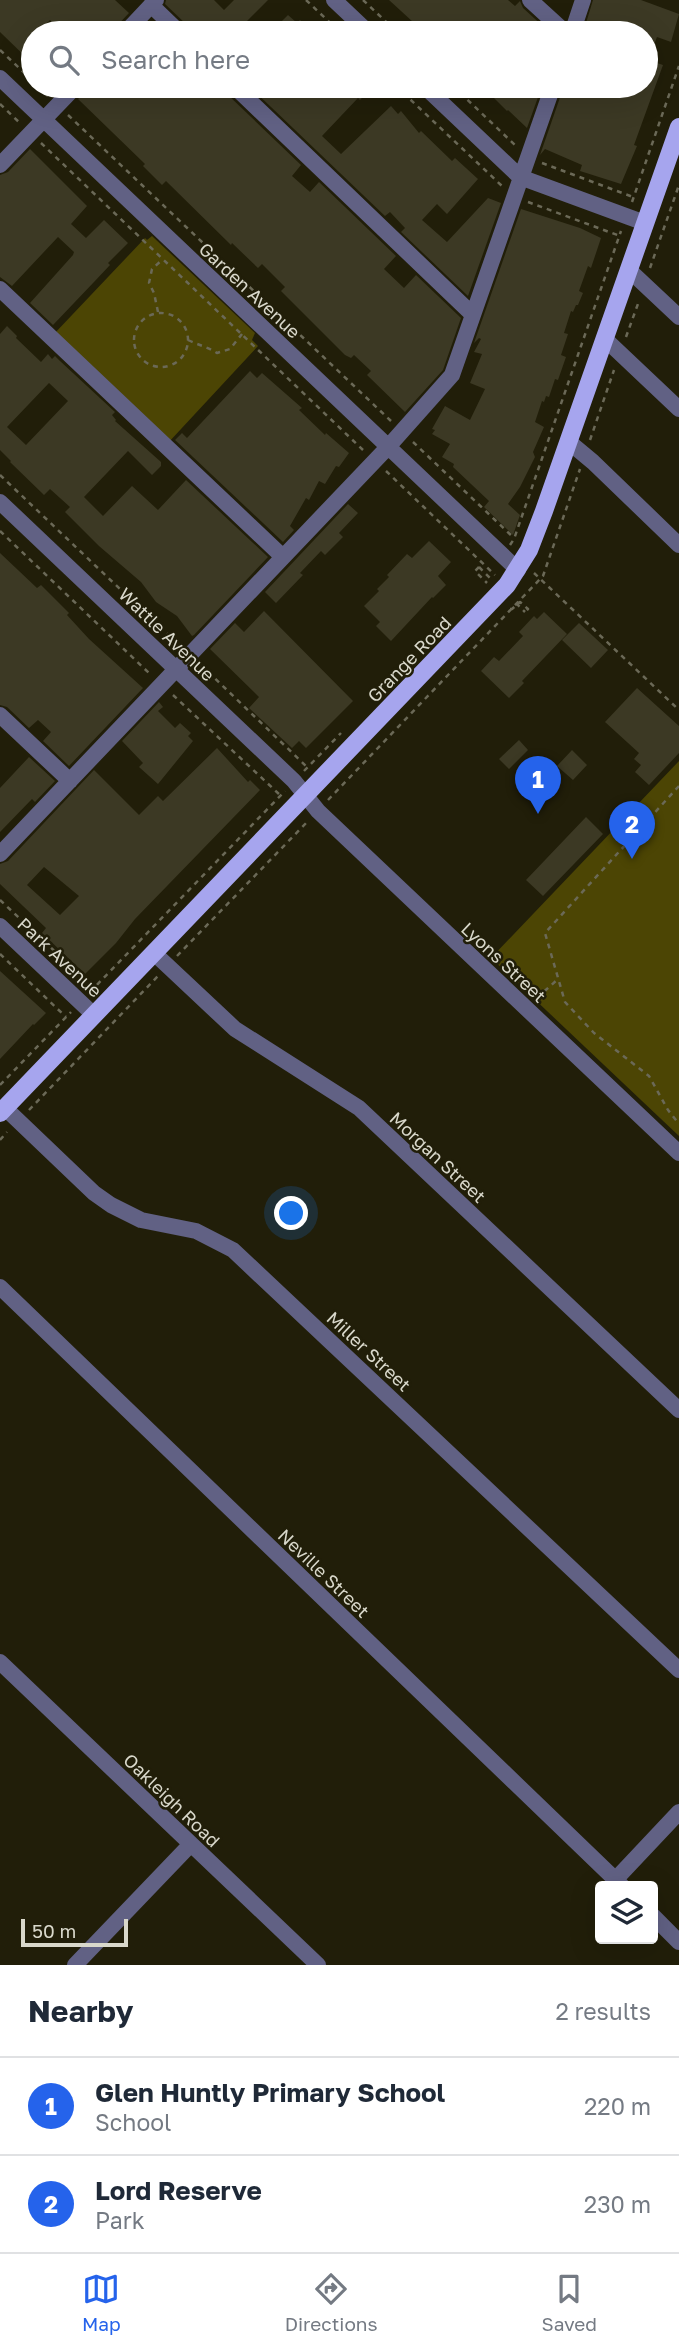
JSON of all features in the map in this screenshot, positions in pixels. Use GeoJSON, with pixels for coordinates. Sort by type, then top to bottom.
{"type":"FeatureCollection","features":[{"type":"Feature","properties":{"kind":"main road","name":"Grange Road"},"geometry":{"type":"LineString","coordinates":[[2,1110],[490,604],[521,563],[544,511],[645,223],[675,152],[679,127]]}},
{"type":"Feature","properties":{"kind":"street"},"geometry":{"type":"LineString","coordinates":[[334,0],[356,21]]}},
{"type":"Feature","properties":{"kind":"street"},"geometry":{"type":"LineString","coordinates":[[530,0],[553,21]]}},
{"type":"Feature","properties":{"kind":"street"},"geometry":{"type":"LineString","coordinates":[[576,21],[583,0]]}},
{"type":"Feature","properties":{"kind":"street"},"geometry":{"type":"LineString","coordinates":[[136,21],[153,3],[169,21]]}},
{"type":"Feature","properties":{"kind":"street","name":"Garden Avenue"},"geometry":{"type":"LineString","coordinates":[[0,79],[475,528],[508,548],[521,563]]}},
{"type":"Feature","properties":{"kind":"street"},"geometry":{"type":"LineString","coordinates":[[0,165],[65,98]]}},
{"type":"Feature","properties":{"kind":"street"},"geometry":{"type":"LineString","coordinates":[[247,98],[472,314]]}},
{"type":"Feature","properties":{"kind":"street"},"geometry":{"type":"LineString","coordinates":[[437,98],[520,177],[645,223]]}},
{"type":"Feature","properties":{"kind":"street"},"geometry":{"type":"LineString","coordinates":[[0,854],[375,461],[452,375],[549,98]]}},
{"type":"Feature","properties":{"kind":"street"},"geometry":{"type":"LineString","coordinates":[[629,270],[679,317]]}},
{"type":"Feature","properties":{"kind":"street"},"geometry":{"type":"LineString","coordinates":[[0,289],[283,557]]}},
{"type":"Feature","properties":{"kind":"street"},"geometry":{"type":"LineString","coordinates":[[605,339],[679,409]]}},
{"type":"Feature","properties":{"kind":"street"},"geometry":{"type":"LineString","coordinates":[[569,442],[679,545]]}},
{"type":"Feature","properties":{"kind":"street","name":"Wattle Avenue"},"geometry":{"type":"LineString","coordinates":[[0,502],[294,781],[306,796]]}},
{"type":"Feature","properties":{"kind":"street"},"geometry":{"type":"LineString","coordinates":[[0,715],[70,781]]}},
{"type":"Feature","properties":{"kind":"street","name":"Lyons Street"},"geometry":{"type":"LineString","coordinates":[[306,796],[318,811],[679,1153]]}},
{"type":"Feature","properties":{"kind":"street","name":"Park Avenue"},"geometry":{"type":"LineString","coordinates":[[0,926],[94,1015]]}},
{"type":"Feature","properties":{"kind":"street","name":"Morgan Street"},"geometry":{"type":"LineString","coordinates":[[154,953],[235,1030],[359,1108],[679,1410]]}},
{"type":"Feature","properties":{"kind":"street","name":"Miller Street"},"geometry":{"type":"LineString","coordinates":[[2,1110],[94,1193],[111,1205],[141,1220],[196,1231],[233,1250],[679,1670]]}},
{"type":"Feature","properties":{"kind":"street","name":"Neville Street"},"geometry":{"type":"LineString","coordinates":[[0,1287],[617,1881]]}},
{"type":"Feature","properties":{"kind":"street","name":"Oakleigh Road"},"geometry":{"type":"LineString","coordinates":[[0,1662],[318,1965]]}},
{"type":"Feature","properties":{"kind":"street"},"geometry":{"type":"LineString","coordinates":[[621,1881],[679,1812]]}},
{"type":"Feature","properties":{"kind":"street"},"geometry":{"type":"LineString","coordinates":[[75,1965],[191,1844]]}},
{"type":"Feature","properties":{"kind":"street"},"geometry":{"type":"LineString","coordinates":[[658,1921],[679,1942]]}},
{"type":"Feature","properties":{"kind":"path"},"geometry":{"type":"LineString","coordinates":[[306,0],[328,21]]}},
{"type":"Feature","properties":{"kind":"path"},"geometry":{"type":"LineString","coordinates":[[363,0],[385,21]]}},
{"type":"Feature","properties":{"kind":"path"},"geometry":{"type":"LineString","coordinates":[[0,50],[21,70]]}},
{"type":"Feature","properties":{"kind":"path"},"geometry":{"type":"LineString","coordinates":[[478,567],[475,571],[487,583],[500,568],[496,564],[508,548],[679,66]]}},
{"type":"Feature","properties":{"kind":"path"},"geometry":{"type":"LineString","coordinates":[[51,98],[402,432],[508,548]]}},
{"type":"Feature","properties":{"kind":"path"},"geometry":{"type":"LineString","coordinates":[[0,104],[495,575]]}},
{"type":"Feature","properties":{"kind":"path"},"geometry":{"type":"LineString","coordinates":[[158,312],[149,283],[152,270],[163,258]]}},
{"type":"Feature","properties":{"kind":"path"},"geometry":{"type":"LineString","coordinates":[[158,312],[178,318],[185,326],[188,341],[185,354],[174,364],[155,367],[139,356],[134,348],[133,337],[141,320],[158,312]]}},
{"type":"Feature","properties":{"kind":"path"},"geometry":{"type":"LineString","coordinates":[[188,341],[207,346],[217,353],[230,349],[242,334]]}},
{"type":"Feature","properties":{"kind":"path"},"geometry":{"type":"LineString","coordinates":[[0,475],[308,767]]}},
{"type":"Feature","properties":{"kind":"path"},"geometry":{"type":"LineString","coordinates":[[0,531],[280,795]]}},
{"type":"Feature","properties":{"kind":"path"},"geometry":{"type":"LineString","coordinates":[[521,563],[679,710]]}},
{"type":"Feature","properties":{"kind":"path"},"geometry":{"type":"LineString","coordinates":[[510,609],[520,601],[528,609],[526,612]]}},
{"type":"Feature","properties":{"kind":"path"},"geometry":{"type":"LineString","coordinates":[[0,1085],[343,731]]}},
{"type":"Feature","properties":{"kind":"path"},"geometry":{"type":"LineString","coordinates":[[679,786],[545,933],[561,994],[572,1012],[607,1044],[649,1076],[679,1124]]}},
{"type":"Feature","properties":{"kind":"path"},"geometry":{"type":"LineString","coordinates":[[0,900],[94,988]]}},
{"type":"Feature","properties":{"kind":"path"},"geometry":{"type":"LineString","coordinates":[[0,954],[66,1017]]}},
{"type":"Feature","properties":{"kind":"path"},"geometry":{"type":"LineString","coordinates":[[533,1000],[558,979]]}},
{"type":"Feature","properties":{"kind":"shaded area"},"geometry":{"type":"Polygon","coordinates":[[[152,236],[255,333],[252,340],[258,346],[168,443],[54,334],[145,238],[147,240],[152,236]]]}},
{"type":"Feature","properties":{"kind":"shaded area"},"geometry":{"type":"Polygon","coordinates":[[[679,761],[679,1136],[491,958],[679,761]]]}},
{"type":"Feature","properties":{"kind":"building"},"geometry":{"type":"Polygon","coordinates":[[[0,0],[115,0],[129,13],[121,21],[21,21],[21,52],[0,32],[0,0]]]}},
{"type":"Feature","properties":{"kind":"building"},"geometry":{"type":"Polygon","coordinates":[[[166,0],[214,0],[224,10],[234,0],[268,0],[247,21],[183,21],[165,4],[166,0]]]}},
{"type":"Feature","properties":{"kind":"building"},"geometry":{"type":"Polygon","coordinates":[[[389,0],[508,0],[515,6],[520,1],[523,8],[537,21],[412,21],[389,0]]]}},
{"type":"Feature","properties":{"kind":"building"},"geometry":{"type":"Polygon","coordinates":[[[593,0],[641,0],[679,14],[671,42],[658,37],[658,21],[587,21],[593,0]]]}},
{"type":"Feature","properties":{"kind":"building"},"geometry":{"type":"Polygon","coordinates":[[[288,15],[295,21],[282,21],[288,15]]]}},
{"type":"Feature","properties":{"kind":"building"},"geometry":{"type":"Polygon","coordinates":[[[658,63],[663,65],[658,79],[658,63]]]}},
{"type":"Feature","properties":{"kind":"building"},"geometry":{"type":"Polygon","coordinates":[[[231,98],[301,165],[292,176],[310,192],[319,182],[396,256],[384,269],[404,288],[416,275],[461,318],[443,370],[405,412],[367,375],[371,371],[354,355],[351,358],[345,355],[281,291],[285,287],[262,264],[258,268],[232,243],[231,245],[166,181],[162,185],[143,166],[145,164],[78,99],[231,98]]]}},
{"type":"Feature","properties":{"kind":"building"},"geometry":{"type":"Polygon","coordinates":[[[262,98],[358,98],[322,136],[341,154],[391,106],[398,114],[401,111],[419,133],[421,131],[452,161],[455,158],[478,179],[447,214],[437,204],[422,220],[447,242],[488,198],[501,203],[468,296],[401,232],[405,228],[390,212],[385,216],[262,98]]]}},
{"type":"Feature","properties":{"kind":"building"},"geometry":{"type":"Polygon","coordinates":[[[494,98],[538,98],[527,128],[494,98]]]}},
{"type":"Feature","properties":{"kind":"building"},"geometry":{"type":"Polygon","coordinates":[[[560,98],[651,98],[634,145],[637,146],[621,184],[580,171],[582,165],[545,149],[540,155],[560,98]]]}},
{"type":"Feature","properties":{"kind":"building"},"geometry":{"type":"Polygon","coordinates":[[[30,149],[87,206],[71,224],[86,238],[104,220],[128,243],[53,325],[30,303],[73,255],[74,252],[58,237],[12,286],[0,277],[0,175],[8,172],[30,149]]]}},
{"type":"Feature","properties":{"kind":"building"},"geometry":{"type":"Polygon","coordinates":[[[521,209],[580,228],[601,238],[591,268],[588,266],[579,291],[583,293],[578,305],[571,311],[564,333],[568,334],[561,355],[566,357],[558,380],[555,379],[549,397],[546,396],[544,402],[542,401],[535,422],[544,427],[533,452],[535,457],[508,504],[520,515],[513,535],[484,507],[489,501],[453,467],[454,464],[442,457],[450,444],[432,434],[435,430],[432,429],[445,406],[470,420],[485,389],[470,383],[482,354],[474,352],[481,339],[474,343],[521,209]]]}},
{"type":"Feature","properties":{"kind":"building"},"geometry":{"type":"Polygon","coordinates":[[[7,326],[41,362],[48,354],[52,359],[55,356],[115,412],[112,415],[115,421],[161,462],[161,466],[152,475],[128,451],[84,497],[103,516],[132,486],[158,510],[186,480],[268,557],[194,635],[192,636],[177,616],[156,602],[141,582],[65,512],[70,507],[50,489],[44,495],[0,450],[0,334],[7,326]],[[49,383],[7,427],[26,445],[68,401],[49,383]]]}},
{"type":"Feature","properties":{"kind":"building"},"geometry":{"type":"Polygon","coordinates":[[[250,371],[257,378],[262,373],[302,408],[299,410],[325,435],[326,433],[349,453],[339,467],[336,466],[325,484],[319,481],[309,500],[306,498],[290,526],[294,530],[283,542],[175,440],[182,433],[187,438],[250,371]]]}},
{"type":"Feature","properties":{"kind":"building"},"geometry":{"type":"Polygon","coordinates":[[[348,504],[358,513],[339,533],[343,537],[325,555],[321,551],[276,603],[265,592],[348,504]]]}},
{"type":"Feature","properties":{"kind":"building"},"geometry":{"type":"Polygon","coordinates":[[[429,541],[451,562],[438,576],[446,585],[391,641],[376,626],[380,622],[364,606],[407,554],[412,558],[429,541]]]}},
{"type":"Feature","properties":{"kind":"building"},"geometry":{"type":"Polygon","coordinates":[[[0,553],[37,588],[41,585],[69,613],[67,615],[89,639],[143,688],[69,766],[43,741],[51,732],[38,720],[29,728],[7,707],[0,705],[0,553]]]}},
{"type":"Feature","properties":{"kind":"building"},"geometry":{"type":"Polygon","coordinates":[[[264,611],[353,701],[306,748],[299,741],[292,748],[249,708],[259,697],[210,649],[235,623],[244,632],[264,611]]]}},
{"type":"Feature","properties":{"kind":"building"},"geometry":{"type":"Polygon","coordinates":[[[544,612],[567,634],[509,698],[481,671],[494,657],[499,661],[523,636],[519,632],[534,616],[537,619],[544,612]]]}},
{"type":"Feature","properties":{"kind":"building"},"geometry":{"type":"Polygon","coordinates":[[[579,623],[608,650],[591,668],[562,640],[579,623]]]}},
{"type":"Feature","properties":{"kind":"building"},"geometry":{"type":"Polygon","coordinates":[[[637,688],[679,726],[679,753],[649,785],[635,772],[641,765],[634,759],[639,753],[605,722],[637,688]]]}},
{"type":"Feature","properties":{"kind":"building"},"geometry":{"type":"Polygon","coordinates":[[[159,702],[163,707],[158,711],[175,728],[180,723],[191,733],[188,736],[193,741],[158,784],[139,767],[143,763],[122,741],[159,702]]]}},
{"type":"Feature","properties":{"kind":"building"},"geometry":{"type":"Polygon","coordinates":[[[519,740],[528,750],[509,769],[499,759],[519,740]]]}},
{"type":"Feature","properties":{"kind":"building"},"geometry":{"type":"Polygon","coordinates":[[[217,748],[248,782],[250,780],[260,790],[85,974],[42,933],[46,928],[0,884],[0,864],[8,861],[94,770],[139,815],[158,796],[163,801],[217,748]],[[44,867],[27,885],[60,915],[79,896],[44,867]]]}},
{"type":"Feature","properties":{"kind":"building"},"geometry":{"type":"Polygon","coordinates":[[[572,750],[587,765],[573,780],[557,766],[572,750]]]}},
{"type":"Feature","properties":{"kind":"building"},"geometry":{"type":"Polygon","coordinates":[[[29,757],[55,781],[35,802],[32,799],[0,832],[0,788],[29,757]]]}},
{"type":"Feature","properties":{"kind":"building"},"geometry":{"type":"Polygon","coordinates":[[[586,817],[603,834],[543,896],[526,880],[586,817]]]}},
{"type":"Feature","properties":{"kind":"building"},"geometry":{"type":"Polygon","coordinates":[[[0,971],[46,1013],[0,1059],[0,971]]]}},
{"type":"Feature","properties":{"kind":"place","name":"Glen Huntly Primary School"},"geometry":{"type":"Point","coordinates":[538,814]}},
{"type":"Feature","properties":{"kind":"place","name":"Lord Reserve"},"geometry":{"type":"Point","coordinates":[632,859]}}]}
